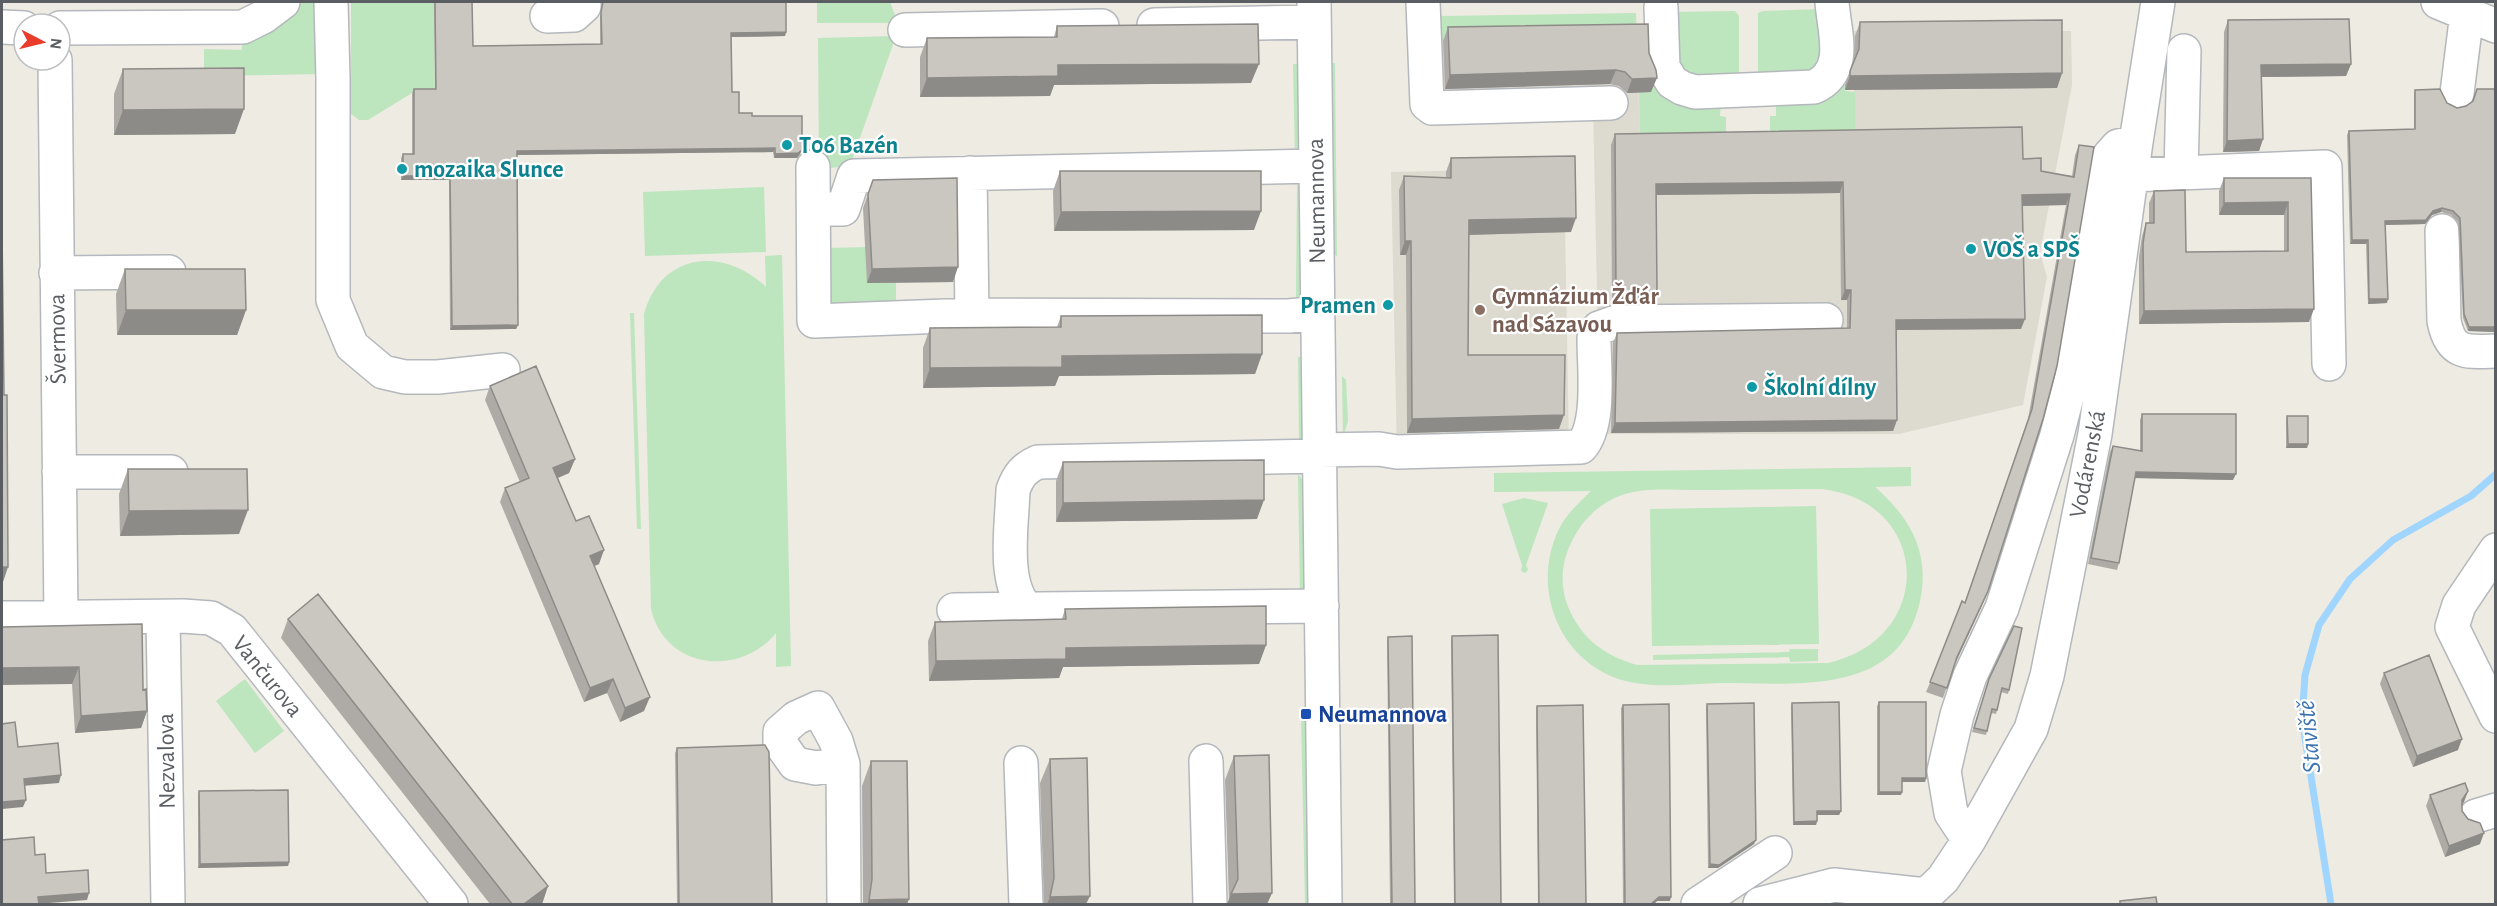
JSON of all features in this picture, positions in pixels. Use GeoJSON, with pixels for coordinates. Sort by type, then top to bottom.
{"type":"FeatureCollection","features":[{"type":"Feature","properties":{"kind":"street"},"geometry":{"type":"LineString","coordinates":[[72,28],[243,27],[263,17],[283,2]]}},
{"type":"Feature","properties":{"kind":"street"},"geometry":{"type":"LineString","coordinates":[[331,2],[333,300],[352,346],[383,372],[405,377],[438,377],[503,370]]}},
{"type":"Feature","properties":{"kind":"street"},"geometry":{"type":"LineString","coordinates":[[547,16],[574,15],[584,6],[584,2]]}},
{"type":"Feature","properties":{"kind":"street"},"geometry":{"type":"LineString","coordinates":[[1423,2],[1427,104],[1432,108],[1611,102]]}},
{"type":"Feature","properties":{"kind":"street"},"geometry":{"type":"LineString","coordinates":[[1661,7],[1663,67],[1672,82],[1695,92],[1750,91],[1814,87],[1823,83],[1833,72],[1836,60],[1837,42],[1832,2]]}},
{"type":"Feature","properties":{"kind":"street","name":"Vodárenská"},"geometry":{"type":"LineString","coordinates":[[1760,904],[1834,885],[1926,895],[1943,879],[1969,840],[2031,729],[2047,676],[2095,434],[2158,2]]}},
{"type":"Feature","properties":{"kind":"street"},"geometry":{"type":"LineString","coordinates":[[905,30],[1314,12]]}},
{"type":"Feature","properties":{"kind":"street","name":"Neumannova"},"geometry":{"type":"LineString","coordinates":[[1314,12],[1315,166],[1330,264],[1317,313],[1325,904]]}},
{"type":"Feature","properties":{"kind":"street"},"geometry":{"type":"LineString","coordinates":[[2457,93],[2467,14]]}},
{"type":"Feature","properties":{"kind":"street"},"geometry":{"type":"LineString","coordinates":[[2181,173],[2184,51]]}},
{"type":"Feature","properties":{"kind":"street","name":"Švermova"},"geometry":{"type":"LineString","coordinates":[[55,72],[61,618]]}},
{"type":"Feature","properties":{"kind":"street"},"geometry":{"type":"LineString","coordinates":[[1969,840],[1951,813],[1944,771],[1960,705],[1970,676],[2002,608],[2058,435],[2071,381],[2109,156],[2118,146],[2136,142]]}},
{"type":"Feature","properties":{"kind":"street"},"geometry":{"type":"LineString","coordinates":[[814,209],[843,209],[854,176],[1315,166]]}},
{"type":"Feature","properties":{"kind":"street"},"geometry":{"type":"LineString","coordinates":[[813,167],[814,321],[972,315],[1289,316],[1317,313]]}},
{"type":"Feature","properties":{"kind":"street"},"geometry":{"type":"LineString","coordinates":[[2131,175],[2325,167],[2329,364]]}},
{"type":"Feature","properties":{"kind":"street"},"geometry":{"type":"LineString","coordinates":[[970,173],[972,315]]}},
{"type":"Feature","properties":{"kind":"street"},"geometry":{"type":"LineString","coordinates":[[2442,231],[2444,321],[2447,335],[2454,346],[2467,352],[2496,351]]}},
{"type":"Feature","properties":{"kind":"street"},"geometry":{"type":"LineString","coordinates":[[57,273],[195,272]]}},
{"type":"Feature","properties":{"kind":"street"},"geometry":{"type":"LineString","coordinates":[[1026,608],[1017,598],[1011,582],[1013,490],[1018,476],[1029,466],[1050,462],[1379,449],[1397,452],[1581,447],[1589,438],[1593,422],[1594,338],[1599,328],[1616,322],[1826,320]]}},
{"type":"Feature","properties":{"kind":"street"},"geometry":{"type":"LineString","coordinates":[[59,472],[199,473]]}},
{"type":"Feature","properties":{"kind":"street"},"geometry":{"type":"LineString","coordinates":[[2496,550],[2459,605],[2452,627],[2496,716]]}},
{"type":"Feature","properties":{"kind":"street"},"geometry":{"type":"LineString","coordinates":[[954,610],[1322,606]]}},
{"type":"Feature","properties":{"kind":"street","name":"Nezvalova"},"geometry":{"type":"LineString","coordinates":[[163,617],[168,904]]}},
{"type":"Feature","properties":{"kind":"street","name":"Vančurova"},"geometry":{"type":"LineString","coordinates":[[2,618],[211,618],[232,630],[451,904]]}},
{"type":"Feature","properties":{"kind":"street"},"geometry":{"type":"LineString","coordinates":[[1206,761],[1210,904]]}},
{"type":"Feature","properties":{"kind":"street"},"geometry":{"type":"LineString","coordinates":[[1021,763],[1026,904]]}},
{"type":"Feature","properties":{"kind":"street"},"geometry":{"type":"LineString","coordinates":[[843,764],[844,904]]}},
{"type":"Feature","properties":{"kind":"street"},"geometry":{"type":"LineString","coordinates":[[1698,904],[1775,853]]}},
{"type":"Feature","properties":{"kind":"shaded area"},"geometry":{"type":"Polygon","coordinates":[[[1853,31],[2071,31],[2072,85],[2040,253],[2047,277],[2023,405],[1899,434],[1600,434],[1593,103],[1427,104],[1426,42],[1637,39],[1640,144],[1855,142],[1853,31]]]}},
{"type":"Feature","properties":{"kind":"shaded area","name":"Gymnázium Žďár nad Sázavou"},"geometry":{"type":"Polygon","coordinates":[[[1564,168],[1569,448],[1397,452],[1391,172],[1564,168]]]}},
{"type":"Feature","properties":{"kind":"green space"},"geometry":{"type":"Polygon","coordinates":[[[304,2],[313,2],[319,7],[323,74],[204,76],[204,49],[242,50],[242,33],[280,25],[296,6],[304,2]]]}},
{"type":"Feature","properties":{"kind":"green space"},"geometry":{"type":"Polygon","coordinates":[[[351,2],[434,2],[435,93],[412,93],[368,120],[359,120],[351,114],[351,2]]]}},
{"type":"Feature","properties":{"kind":"green space"},"geometry":{"type":"Polygon","coordinates":[[[817,2],[890,2],[898,23],[817,23],[817,2]]]}},
{"type":"Feature","properties":{"kind":"green space"},"geometry":{"type":"Polygon","coordinates":[[[1824,9],[1822,70],[1758,75],[1758,13],[1824,9]]]}},
{"type":"Feature","properties":{"kind":"green space"},"geometry":{"type":"Polygon","coordinates":[[[1735,11],[1739,16],[1739,77],[1677,76],[1672,12],[1735,11]]]}},
{"type":"Feature","properties":{"kind":"green space"},"geometry":{"type":"Polygon","coordinates":[[[1636,13],[1637,39],[1441,41],[1441,16],[1636,13]]]}},
{"type":"Feature","properties":{"kind":"green space"},"geometry":{"type":"Polygon","coordinates":[[[896,36],[850,166],[819,169],[818,38],[896,36]]]}},
{"type":"Feature","properties":{"kind":"green space"},"geometry":{"type":"Polygon","coordinates":[[[1651,62],[1721,102],[1720,116],[1726,117],[1726,144],[1640,145],[1639,93],[1651,62]]]}},
{"type":"Feature","properties":{"kind":"green space"},"geometry":{"type":"Polygon","coordinates":[[[1335,63],[1337,256],[1330,252],[1327,64],[1335,63]]]}},
{"type":"Feature","properties":{"kind":"green space"},"geometry":{"type":"Polygon","coordinates":[[[1293,64],[1301,64],[1303,149],[1295,158],[1293,64]]]}},
{"type":"Feature","properties":{"kind":"green space"},"geometry":{"type":"Polygon","coordinates":[[[1845,65],[1845,91],[1855,92],[1855,142],[1770,143],[1770,116],[1776,116],[1776,98],[1845,65]]]}},
{"type":"Feature","properties":{"kind":"green space"},"geometry":{"type":"Polygon","coordinates":[[[1297,184],[1302,190],[1302,300],[1296,303],[1297,184]]]}},
{"type":"Feature","properties":{"kind":"green space"},"geometry":{"type":"Polygon","coordinates":[[[764,187],[766,252],[645,256],[643,192],[764,187]]]}},
{"type":"Feature","properties":{"kind":"green space"},"geometry":{"type":"Polygon","coordinates":[[[867,247],[896,283],[896,314],[831,307],[829,248],[867,247]]]}},
{"type":"Feature","properties":{"kind":"green space"},"geometry":{"type":"Polygon","coordinates":[[[782,255],[791,666],[776,667],[776,633],[761,647],[743,657],[724,661],[705,660],[687,655],[671,644],[659,629],[651,609],[644,314],[652,293],[664,278],[679,267],[696,262],[713,261],[732,265],[766,287],[765,256],[782,255]]]}},
{"type":"Feature","properties":{"kind":"green space"},"geometry":{"type":"Polygon","coordinates":[[[630,313],[634,313],[641,529],[637,529],[630,313]]]}},
{"type":"Feature","properties":{"kind":"green space"},"geometry":{"type":"Polygon","coordinates":[[[1298,357],[1305,357],[1305,436],[1299,445],[1298,357]]]}},
{"type":"Feature","properties":{"kind":"green space"},"geometry":{"type":"Polygon","coordinates":[[[1342,376],[1346,380],[1348,421],[1343,437],[1342,376]]]}},
{"type":"Feature","properties":{"kind":"green space"},"geometry":{"type":"Polygon","coordinates":[[[1911,467],[1911,486],[1875,487],[1905,520],[1918,545],[1923,573],[1922,589],[1913,624],[1896,650],[1873,667],[1846,677],[1784,684],[1653,685],[1613,677],[1593,666],[1576,651],[1563,634],[1554,615],[1549,594],[1548,572],[1551,550],[1559,529],[1569,513],[1591,491],[1494,492],[1494,473],[1911,467]],[[1822,489],[1658,490],[1622,495],[1598,508],[1585,520],[1575,535],[1564,564],[1563,586],[1566,601],[1577,624],[1593,642],[1613,656],[1637,665],[1828,663],[1863,649],[1888,628],[1903,601],[1907,572],[1901,543],[1885,518],[1858,499],[1822,489]]]}},
{"type":"Feature","properties":{"kind":"green space"},"geometry":{"type":"Polygon","coordinates":[[[1298,474],[1304,482],[1309,584],[1300,597],[1298,474]]]}},
{"type":"Feature","properties":{"kind":"green space"},"geometry":{"type":"Polygon","coordinates":[[[1524,498],[1548,503],[1526,565],[1528,570],[1525,573],[1521,571],[1522,565],[1502,504],[1524,498]]]}},
{"type":"Feature","properties":{"kind":"green space"},"geometry":{"type":"Polygon","coordinates":[[[1816,506],[1819,644],[1652,646],[1650,509],[1816,506]]]}},
{"type":"Feature","properties":{"kind":"green space"},"geometry":{"type":"Polygon","coordinates":[[[1790,649],[1818,649],[1818,661],[1790,662],[1789,657],[1653,660],[1653,655],[1789,652],[1790,649]]]}},
{"type":"Feature","properties":{"kind":"green space"},"geometry":{"type":"Polygon","coordinates":[[[245,679],[284,731],[255,753],[216,701],[245,679]]]}},
{"type":"Feature","properties":{"kind":"green space"},"geometry":{"type":"Polygon","coordinates":[[[1301,717],[1309,717],[1312,904],[1305,904],[1301,717]]]}},
{"type":"Feature","properties":{"kind":"building"},"geometry":{"type":"Polygon","coordinates":[[[435,2],[472,2],[473,46],[602,44],[603,2],[786,2],[786,32],[731,33],[732,92],[739,92],[739,113],[752,113],[752,116],[802,116],[802,150],[798,153],[775,154],[775,148],[517,151],[518,325],[452,326],[450,176],[403,176],[403,154],[414,154],[414,89],[436,89],[435,2]]]}},
{"type":"Feature","properties":{"kind":"building"},"geometry":{"type":"Polygon","coordinates":[[[2349,19],[2351,64],[2261,65],[2263,139],[2227,141],[2228,20],[2349,19]]]}},
{"type":"Feature","properties":{"kind":"building"},"geometry":{"type":"Polygon","coordinates":[[[2062,20],[2062,73],[1850,76],[1859,49],[1860,22],[2062,20]]]}},
{"type":"Feature","properties":{"kind":"building"},"geometry":{"type":"Polygon","coordinates":[[[1258,24],[1259,64],[1058,65],[1058,76],[927,78],[927,38],[1057,37],[1057,26],[1258,24]]]}},
{"type":"Feature","properties":{"kind":"building"},"geometry":{"type":"Polygon","coordinates":[[[1648,24],[1649,53],[1657,78],[1632,79],[1625,72],[1616,70],[1450,75],[1448,27],[1648,24]]]}},
{"type":"Feature","properties":{"kind":"building"},"geometry":{"type":"Polygon","coordinates":[[[244,68],[244,109],[123,110],[123,69],[244,68]]]}},
{"type":"Feature","properties":{"kind":"building"},"geometry":{"type":"Polygon","coordinates":[[[2440,89],[2447,103],[2457,108],[2473,101],[2477,89],[2496,89],[2496,327],[2469,327],[2464,314],[2460,218],[2453,211],[2442,208],[2433,211],[2426,220],[2385,221],[2388,299],[2369,299],[2368,240],[2352,240],[2349,131],[2415,129],[2415,90],[2440,89]]]}},
{"type":"Feature","properties":{"kind":"building"},"geometry":{"type":"Polygon","coordinates":[[[2022,127],[2023,159],[2041,158],[2041,171],[2074,177],[2079,145],[2094,147],[2057,366],[2043,419],[1988,591],[1957,657],[1947,688],[1930,682],[1962,601],[1965,603],[2032,409],[2070,194],[2022,195],[2025,319],[1896,320],[1897,420],[1615,423],[1617,333],[1850,328],[1851,290],[1845,290],[1843,182],[1656,184],[1657,292],[1616,292],[1615,134],[2022,127]]]}},
{"type":"Feature","properties":{"kind":"building","name":"Gymnázium Žďár nad Sázavou"},"geometry":{"type":"Polygon","coordinates":[[[1575,156],[1576,218],[1469,220],[1468,355],[1565,355],[1564,415],[1412,419],[1411,241],[1405,241],[1404,176],[1451,178],[1451,158],[1575,156]]]}},
{"type":"Feature","properties":{"kind":"building"},"geometry":{"type":"Polygon","coordinates":[[[1060,171],[1261,171],[1261,211],[1061,212],[1060,171]]]}},
{"type":"Feature","properties":{"kind":"building"},"geometry":{"type":"Polygon","coordinates":[[[957,178],[958,267],[872,269],[868,194],[873,180],[957,178]]]}},
{"type":"Feature","properties":{"kind":"building"},"geometry":{"type":"Polygon","coordinates":[[[2224,178],[2311,178],[2314,309],[2144,311],[2143,244],[2146,223],[2154,223],[2154,191],[2185,190],[2186,252],[2288,251],[2288,202],[2224,203],[2224,178]]]}},
{"type":"Feature","properties":{"kind":"building"},"geometry":{"type":"Polygon","coordinates":[[[2,230],[4,395],[7,395],[8,567],[2,567],[2,230]]]}},
{"type":"Feature","properties":{"kind":"building"},"geometry":{"type":"Polygon","coordinates":[[[125,269],[245,269],[246,310],[126,310],[125,269]]]}},
{"type":"Feature","properties":{"kind":"building"},"geometry":{"type":"Polygon","coordinates":[[[1262,315],[1262,354],[1062,356],[1062,367],[930,368],[930,328],[1061,327],[1061,316],[1262,315]]]}},
{"type":"Feature","properties":{"kind":"building"},"geometry":{"type":"Polygon","coordinates":[[[536,366],[575,459],[553,468],[576,521],[589,516],[604,550],[590,556],[650,697],[625,708],[613,679],[590,688],[505,488],[529,478],[490,386],[536,366]]]}},
{"type":"Feature","properties":{"kind":"building"},"geometry":{"type":"Polygon","coordinates":[[[2142,414],[2236,414],[2236,474],[2136,472],[2119,563],[2091,558],[2113,446],[2142,451],[2142,414]]]}},
{"type":"Feature","properties":{"kind":"building"},"geometry":{"type":"Polygon","coordinates":[[[2287,416],[2308,416],[2308,444],[2288,444],[2287,416]]]}},
{"type":"Feature","properties":{"kind":"building"},"geometry":{"type":"Polygon","coordinates":[[[1264,460],[1264,500],[1063,503],[1063,462],[1264,460]]]}},
{"type":"Feature","properties":{"kind":"building"},"geometry":{"type":"Polygon","coordinates":[[[128,469],[247,469],[248,510],[129,511],[128,469]]]}},
{"type":"Feature","properties":{"kind":"building"},"geometry":{"type":"Polygon","coordinates":[[[318,594],[548,886],[524,904],[512,904],[288,619],[318,594]]]}},
{"type":"Feature","properties":{"kind":"building"},"geometry":{"type":"Polygon","coordinates":[[[1266,606],[1266,645],[1066,648],[1066,659],[936,661],[935,622],[1066,619],[1065,609],[1266,606]]]}},
{"type":"Feature","properties":{"kind":"building"},"geometry":{"type":"Polygon","coordinates":[[[142,624],[143,690],[146,689],[147,711],[81,716],[79,667],[2,668],[2,627],[142,624]]]}},
{"type":"Feature","properties":{"kind":"building"},"geometry":{"type":"Polygon","coordinates":[[[2014,626],[2022,628],[2009,690],[2002,688],[1997,710],[1992,709],[1987,731],[1974,728],[1989,679],[2014,626]]]}},
{"type":"Feature","properties":{"kind":"building"},"geometry":{"type":"Polygon","coordinates":[[[1498,635],[1501,904],[1455,904],[1452,636],[1498,635]]]}},
{"type":"Feature","properties":{"kind":"building"},"geometry":{"type":"Polygon","coordinates":[[[1412,636],[1415,904],[1392,904],[1388,637],[1412,636]]]}},
{"type":"Feature","properties":{"kind":"building"},"geometry":{"type":"Polygon","coordinates":[[[2429,655],[2462,739],[2417,756],[2384,673],[2429,655]]]}},
{"type":"Feature","properties":{"kind":"building"},"geometry":{"type":"Polygon","coordinates":[[[1839,702],[1841,811],[1817,811],[1817,821],[1794,822],[1792,703],[1839,702]]]}},
{"type":"Feature","properties":{"kind":"building"},"geometry":{"type":"Polygon","coordinates":[[[1879,702],[1926,702],[1926,778],[1902,778],[1902,792],[1879,792],[1879,702]]]}},
{"type":"Feature","properties":{"kind":"building"},"geometry":{"type":"Polygon","coordinates":[[[1754,703],[1756,840],[1719,865],[1710,864],[1707,704],[1754,703]]]}},
{"type":"Feature","properties":{"kind":"building"},"geometry":{"type":"Polygon","coordinates":[[[1669,704],[1671,897],[1659,897],[1651,904],[1625,904],[1623,705],[1669,704]]]}},
{"type":"Feature","properties":{"kind":"building"},"geometry":{"type":"Polygon","coordinates":[[[1583,705],[1586,904],[1539,904],[1537,706],[1583,705]]]}},
{"type":"Feature","properties":{"kind":"building"},"geometry":{"type":"Polygon","coordinates":[[[15,722],[18,747],[58,743],[61,775],[24,779],[26,800],[2,802],[2,724],[15,722]]]}},
{"type":"Feature","properties":{"kind":"building"},"geometry":{"type":"Polygon","coordinates":[[[765,745],[769,752],[772,904],[679,904],[677,748],[765,745]]]}},
{"type":"Feature","properties":{"kind":"building"},"geometry":{"type":"Polygon","coordinates":[[[1269,755],[1272,893],[1231,894],[1238,879],[1234,756],[1269,755]]]}},
{"type":"Feature","properties":{"kind":"building"},"geometry":{"type":"Polygon","coordinates":[[[1087,758],[1090,896],[1050,897],[1054,878],[1050,759],[1087,758]]]}},
{"type":"Feature","properties":{"kind":"building"},"geometry":{"type":"Polygon","coordinates":[[[871,761],[907,761],[909,899],[869,900],[872,879],[871,761]]]}},
{"type":"Feature","properties":{"kind":"building"},"geometry":{"type":"Polygon","coordinates":[[[2465,783],[2468,791],[2462,800],[2462,811],[2468,819],[2480,823],[2484,833],[2449,846],[2430,795],[2465,783]]]}},
{"type":"Feature","properties":{"kind":"building"},"geometry":{"type":"Polygon","coordinates":[[[288,790],[289,862],[200,864],[199,791],[288,790]]]}},
{"type":"Feature","properties":{"kind":"building"},"geometry":{"type":"Polygon","coordinates":[[[34,837],[35,855],[45,854],[46,873],[88,870],[89,893],[38,897],[39,904],[2,904],[2,840],[34,837]]]}},
{"type":"Feature","properties":{"kind":"building"},"geometry":{"type":"Polygon","coordinates":[[[2156,897],[2157,904],[2120,904],[2120,901],[2156,897]]]}},
{"type":"Feature","properties":{"kind":"waterway","name":"Staviště"},"geometry":{"type":"LineString","coordinates":[[2331,904],[2302,719],[2305,675],[2319,625],[2350,579],[2393,540],[2471,496],[2496,474]]}},
{"type":"Feature","properties":{"kind":"place","name":"T06 Bazén"},"geometry":{"type":"Point","coordinates":[787,145]}},
{"type":"Feature","properties":{"kind":"place","name":"mozaika Slunce"},"geometry":{"type":"Point","coordinates":[402,169]}},
{"type":"Feature","properties":{"kind":"place","name":"VOŠ a SPŠ"},"geometry":{"type":"Point","coordinates":[1971,249]}},
{"type":"Feature","properties":{"kind":"place","name":"Pramen"},"geometry":{"type":"Point","coordinates":[1388,305]}},
{"type":"Feature","properties":{"kind":"place","name":"Gymnázium Žďár nad Sázavou"},"geometry":{"type":"Point","coordinates":[1480,310]}},
{"type":"Feature","properties":{"kind":"place","name":"Školní dílny"},"geometry":{"type":"Point","coordinates":[1752,387]}},
{"type":"Feature","properties":{"kind":"place","name":"Neumannova"},"geometry":{"type":"Point","coordinates":[1306,714]}}]}
